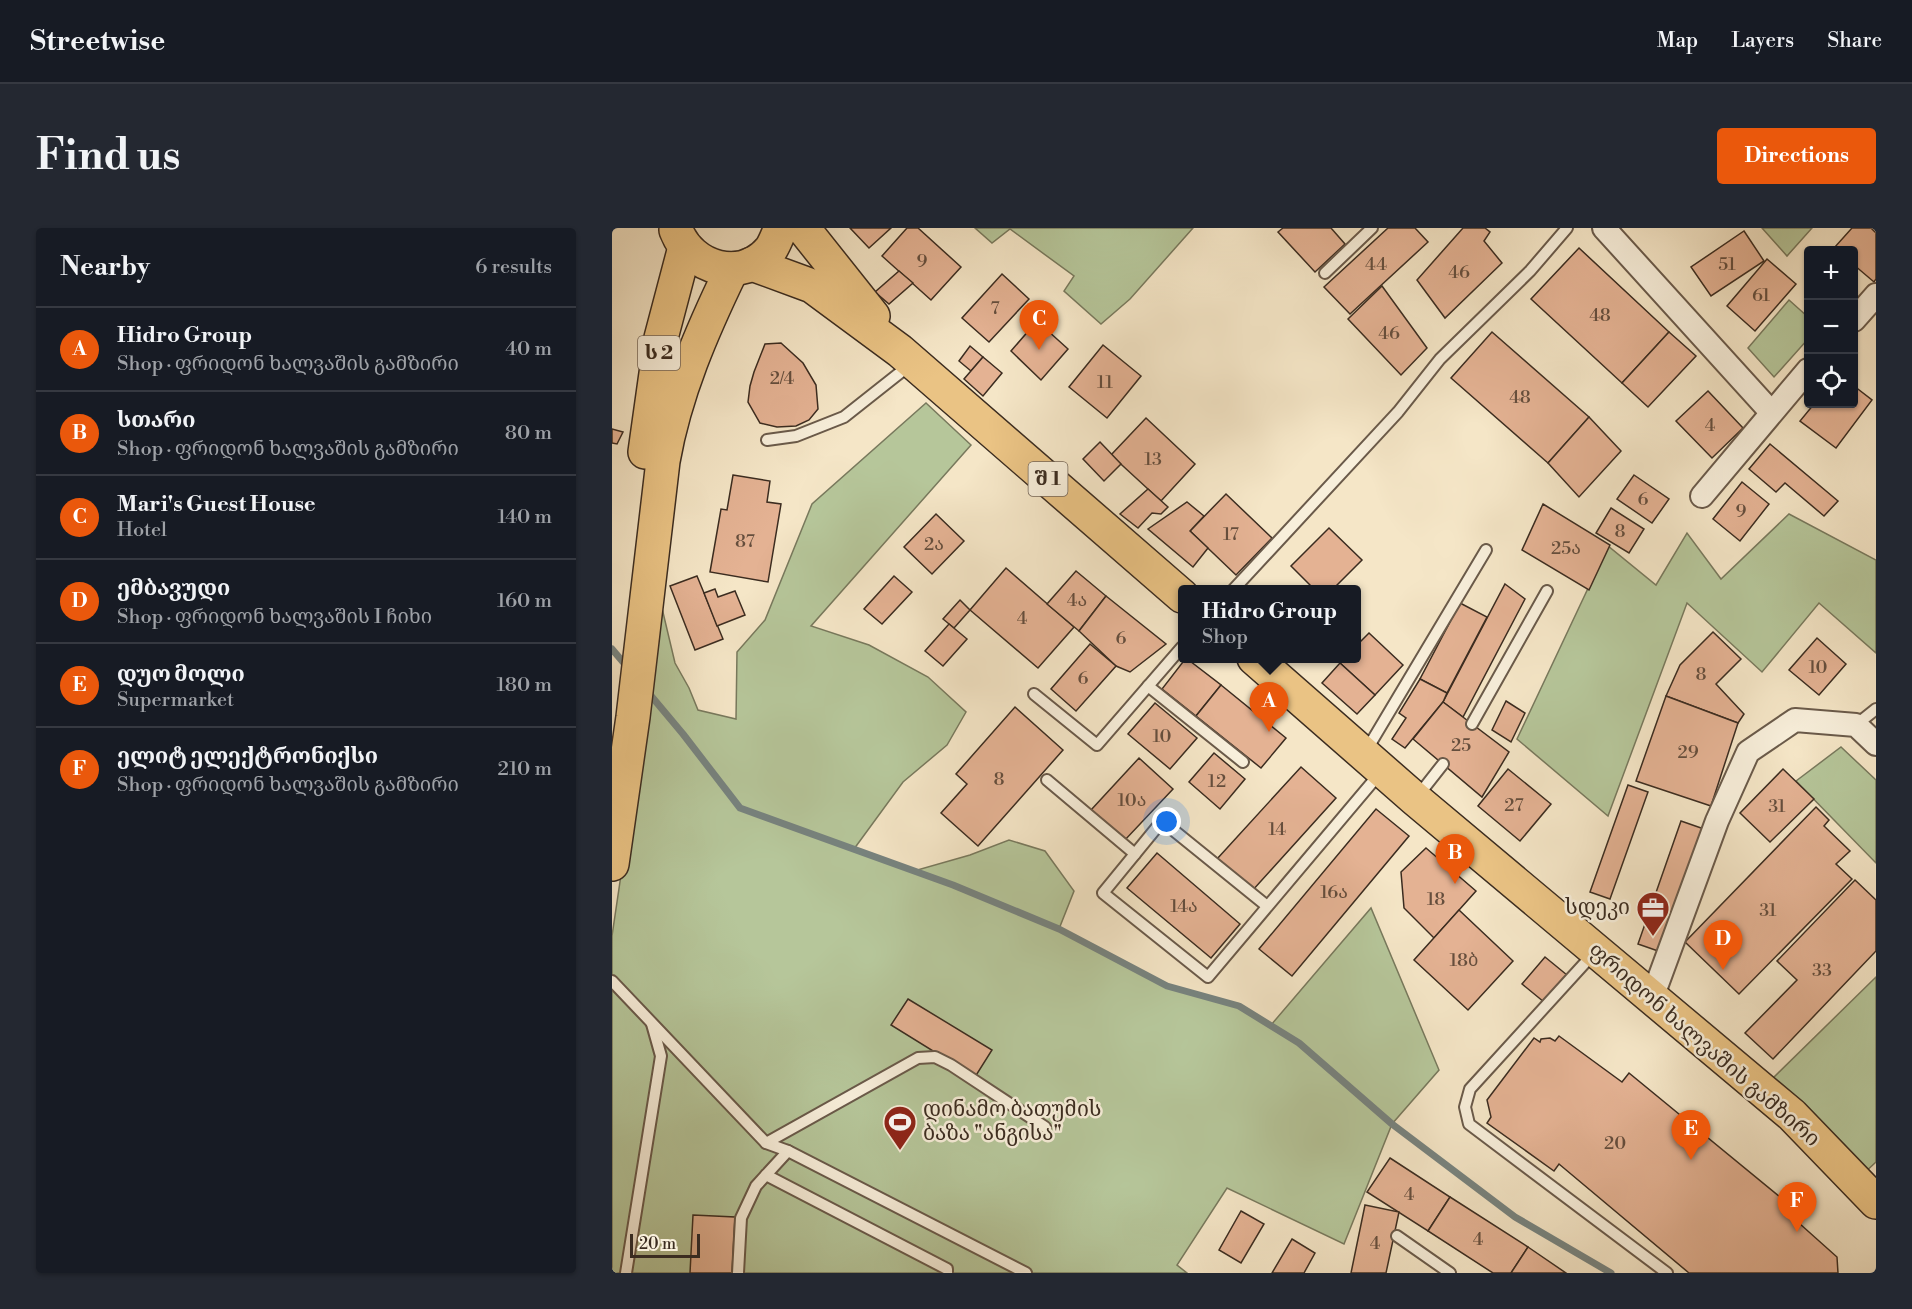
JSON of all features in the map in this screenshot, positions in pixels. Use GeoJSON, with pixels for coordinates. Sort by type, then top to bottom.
{"type":"FeatureCollection","features":[{"type":"Feature","properties":{"kind":"highway"},"geometry":{"type":"LineString","coordinates":[[680,238],[698,260],[714,267],[742,266],[771,249],[781,228]]}},
{"type":"Feature","properties":{"kind":"highway","name":"შ 1"},"geometry":{"type":"LineString","coordinates":[[802,228],[907,356]]}},
{"type":"Feature","properties":{"kind":"highway","name":"ს 2"},"geometry":{"type":"LineString","coordinates":[[632,630],[661,338],[680,238]]}},
{"type":"Feature","properties":{"kind":"highway","name":"შ 1"},"geometry":{"type":"LineString","coordinates":[[742,266],[812,286],[907,356],[1178,593]]}},
{"type":"Feature","properties":{"kind":"highway","name":"ს 2"},"geometry":{"type":"LineString","coordinates":[[612,864],[619,714],[669,425],[693,354],[742,266]]}},
{"type":"Feature","properties":{"kind":"highway","name":"ფრიდონ ხალვაშის გამზირი"},"geometry":{"type":"LineString","coordinates":[[1260,663],[1415,799],[1792,1115],[1876,1202]]}},
{"type":"Feature","properties":{"kind":"street"},"geometry":{"type":"LineString","coordinates":[[1604,228],[1771,412]]}},
{"type":"Feature","properties":{"kind":"street"},"geometry":{"type":"LineString","coordinates":[[1858,315],[1876,294]]}},
{"type":"Feature","properties":{"kind":"street"},"geometry":{"type":"LineString","coordinates":[[1702,496],[1804,376]]}},
{"type":"Feature","properties":{"kind":"street"},"geometry":{"type":"LineString","coordinates":[[1652,998],[1718,821],[1748,752],[1795,720],[1856,725],[1876,744]]}},
{"type":"Feature","properties":{"kind":"lane"},"geometry":{"type":"LineString","coordinates":[[1324,273],[1372,228]]}},
{"type":"Feature","properties":{"kind":"lane"},"geometry":{"type":"LineString","coordinates":[[1238,585],[1398,412],[1440,359],[1530,271],[1567,228]]}},
{"type":"Feature","properties":{"kind":"lane"},"geometry":{"type":"LineString","coordinates":[[767,440],[796,436],[844,417],[907,356]]}},
{"type":"Feature","properties":{"kind":"lane"},"geometry":{"type":"LineString","coordinates":[[1267,906],[1162,821],[1103,892],[1208,977],[1267,906],[1373,762],[1486,549]]}},
{"type":"Feature","properties":{"kind":"lane"},"geometry":{"type":"LineString","coordinates":[[1472,724],[1547,591]]}},
{"type":"Feature","properties":{"kind":"lane"},"geometry":{"type":"LineString","coordinates":[[1034,694],[1097,745],[1178,652]]}},
{"type":"Feature","properties":{"kind":"lane"},"geometry":{"type":"LineString","coordinates":[[1148,686],[1243,762]]}},
{"type":"Feature","properties":{"kind":"lane"},"geometry":{"type":"LineString","coordinates":[[1856,725],[1876,709]]}},
{"type":"Feature","properties":{"kind":"lane"},"geometry":{"type":"LineString","coordinates":[[1415,799],[1443,764]]}},
{"type":"Feature","properties":{"kind":"lane"},"geometry":{"type":"LineString","coordinates":[[1047,780],[1135,855]]}},
{"type":"Feature","properties":{"kind":"lane"},"geometry":{"type":"LineString","coordinates":[[1596,950],[1470,1089],[1465,1107],[1469,1124],[1667,1273]]}},
{"type":"Feature","properties":{"kind":"lane"},"geometry":{"type":"LineString","coordinates":[[612,981],[766,1143],[788,1151],[1026,1273]]}},
{"type":"Feature","properties":{"kind":"lane"},"geometry":{"type":"LineString","coordinates":[[626,1273],[661,1056],[652,1024]]}},
{"type":"Feature","properties":{"kind":"lane"},"geometry":{"type":"LineString","coordinates":[[766,1143],[918,1058],[935,1056],[1045,1127]]}},
{"type":"Feature","properties":{"kind":"lane"},"geometry":{"type":"LineString","coordinates":[[738,1273],[741,1218],[756,1186],[788,1151]]}},
{"type":"Feature","properties":{"kind":"lane"},"geometry":{"type":"LineString","coordinates":[[766,1175],[947,1269],[947,1273]]}},
{"type":"Feature","properties":{"kind":"lane"},"geometry":{"type":"LineString","coordinates":[[1397,1236],[1450,1273]]}},
{"type":"Feature","properties":{"kind":"green space"},"geometry":{"type":"Polygon","coordinates":[[[975,228],[1193,228],[1130,299],[1101,324],[1064,291],[1074,276],[1010,229],[992,243],[975,228]]]}},
{"type":"Feature","properties":{"kind":"green space"},"geometry":{"type":"Polygon","coordinates":[[[1762,228],[1812,228],[1787,256],[1762,228]]]}},
{"type":"Feature","properties":{"kind":"green space"},"geometry":{"type":"Polygon","coordinates":[[[1789,300],[1804,313],[1804,343],[1774,377],[1748,348],[1789,300]]]}},
{"type":"Feature","properties":{"kind":"green space"},"geometry":{"type":"Polygon","coordinates":[[[926,403],[971,445],[811,626],[869,645],[928,677],[966,712],[947,745],[903,782],[854,849],[914,871],[970,855],[1009,840],[1045,851],[1074,891],[1059,929],[1167,986],[1239,1006],[1271,1025],[1371,908],[1439,1070],[1392,1124],[1344,1244],[1227,1188],[1177,1265],[1187,1273],[612,1273],[612,936],[661,604],[675,663],[698,710],[736,719],[737,652],[765,620],[812,504],[926,403]]]}},
{"type":"Feature","properties":{"kind":"green space"},"geometry":{"type":"Polygon","coordinates":[[[1789,514],[1876,560],[1876,653],[1819,603],[1762,672],[1687,603],[1608,816],[1517,739],[1608,546],[1656,585],[1687,533],[1721,579],[1789,514]]]}},
{"type":"Feature","properties":{"kind":"green space"},"geometry":{"type":"Polygon","coordinates":[[[1841,747],[1876,780],[1876,863],[1796,781],[1841,747]]]}},
{"type":"Feature","properties":{"kind":"green space"},"geometry":{"type":"Polygon","coordinates":[[[1876,977],[1876,1162],[1862,1175],[1771,1080],[1876,977]]]}},
{"type":"Feature","properties":{"kind":"building"},"geometry":{"type":"Polygon","coordinates":[[[850,228],[891,228],[869,248],[850,228]]]}},
{"type":"Feature","properties":{"kind":"building"},"geometry":{"type":"Polygon","coordinates":[[[907,228],[918,228],[961,267],[931,300],[882,256],[907,228]]]}},
{"type":"Feature","properties":{"kind":"building"},"geometry":{"type":"Polygon","coordinates":[[[1283,228],[1331,228],[1345,244],[1315,272],[1278,232],[1283,228]]]}},
{"type":"Feature","properties":{"kind":"building"},"geometry":{"type":"Polygon","coordinates":[[[1388,228],[1415,228],[1428,242],[1350,314],[1324,287],[1388,228]]]}},
{"type":"Feature","properties":{"kind":"building"},"geometry":{"type":"Polygon","coordinates":[[[1463,228],[1485,228],[1490,232],[1484,241],[1502,263],[1445,318],[1417,280],[1463,228]]]}},
{"type":"Feature","properties":{"kind":"building"},"geometry":{"type":"Polygon","coordinates":[[[1852,228],[1871,228],[1876,233],[1876,279],[1874,282],[1858,268],[1858,246],[1836,246],[1852,228]]]}},
{"type":"Feature","properties":{"kind":"building"},"geometry":{"type":"Polygon","coordinates":[[[1744,231],[1764,261],[1711,296],[1691,267],[1744,231]]]}},
{"type":"Feature","properties":{"kind":"building"},"geometry":{"type":"Polygon","coordinates":[[[1579,248],[1669,332],[1622,383],[1531,299],[1579,248]]]}},
{"type":"Feature","properties":{"kind":"building"},"geometry":{"type":"Polygon","coordinates":[[[1767,259],[1796,284],[1755,331],[1727,306],[1767,259]]]}},
{"type":"Feature","properties":{"kind":"building"},"geometry":{"type":"Polygon","coordinates":[[[899,271],[913,283],[889,304],[875,292],[899,271]]]}},
{"type":"Feature","properties":{"kind":"building"},"geometry":{"type":"Polygon","coordinates":[[[1002,274],[1029,299],[989,342],[962,318],[1002,274]]]}},
{"type":"Feature","properties":{"kind":"building"},"geometry":{"type":"Polygon","coordinates":[[[1382,286],[1427,348],[1401,375],[1348,319],[1382,286]]]}},
{"type":"Feature","properties":{"kind":"building"},"geometry":{"type":"Polygon","coordinates":[[[1037,321],[1068,349],[1041,380],[1011,351],[1037,321]]]}},
{"type":"Feature","properties":{"kind":"building"},"geometry":{"type":"Polygon","coordinates":[[[1492,332],[1589,417],[1548,463],[1451,378],[1492,332]]]}},
{"type":"Feature","properties":{"kind":"building"},"geometry":{"type":"Polygon","coordinates":[[[1669,332],[1696,356],[1648,407],[1622,383],[1669,332]]]}},
{"type":"Feature","properties":{"kind":"building"},"geometry":{"type":"Polygon","coordinates":[[[781,343],[803,363],[816,385],[818,409],[809,420],[796,426],[777,427],[760,423],[748,402],[754,372],[765,344],[781,343]]]}},
{"type":"Feature","properties":{"kind":"building"},"geometry":{"type":"Polygon","coordinates":[[[1103,345],[1141,376],[1107,418],[1069,387],[1103,345]]]}},
{"type":"Feature","properties":{"kind":"building"},"geometry":{"type":"Polygon","coordinates":[[[970,346],[983,357],[971,371],[959,361],[970,346]]]}},
{"type":"Feature","properties":{"kind":"building"},"geometry":{"type":"Polygon","coordinates":[[[983,357],[1002,373],[983,396],[964,379],[983,357]]]}},
{"type":"Feature","properties":{"kind":"building"},"geometry":{"type":"Polygon","coordinates":[[[1858,389],[1872,400],[1836,448],[1800,421],[1811,408],[1858,408],[1858,389]]]}},
{"type":"Feature","properties":{"kind":"building"},"geometry":{"type":"Polygon","coordinates":[[[1708,391],[1743,428],[1712,458],[1676,421],[1708,391]]]}},
{"type":"Feature","properties":{"kind":"building"},"geometry":{"type":"Polygon","coordinates":[[[1589,417],[1621,451],[1579,497],[1548,463],[1589,417]]]}},
{"type":"Feature","properties":{"kind":"building"},"geometry":{"type":"Polygon","coordinates":[[[1146,418],[1195,464],[1161,501],[1111,455],[1146,418]]]}},
{"type":"Feature","properties":{"kind":"building"},"geometry":{"type":"Polygon","coordinates":[[[612,429],[623,432],[617,444],[612,443],[612,429]]]}},
{"type":"Feature","properties":{"kind":"building"},"geometry":{"type":"Polygon","coordinates":[[[1100,442],[1121,464],[1104,481],[1083,459],[1100,442]]]}},
{"type":"Feature","properties":{"kind":"building"},"geometry":{"type":"Polygon","coordinates":[[[1770,444],[1838,501],[1824,516],[1785,483],[1776,492],[1749,469],[1770,444]]]}},
{"type":"Feature","properties":{"kind":"building"},"geometry":{"type":"Polygon","coordinates":[[[733,475],[770,481],[767,502],[781,504],[768,582],[710,572],[721,509],[727,510],[733,475]]]}},
{"type":"Feature","properties":{"kind":"building"},"geometry":{"type":"Polygon","coordinates":[[[1634,475],[1669,499],[1652,523],[1617,499],[1634,475]]]}},
{"type":"Feature","properties":{"kind":"building"},"geometry":{"type":"Polygon","coordinates":[[[1742,482],[1769,504],[1740,541],[1713,519],[1742,482]]]}},
{"type":"Feature","properties":{"kind":"building"},"geometry":{"type":"Polygon","coordinates":[[[1148,489],[1168,507],[1161,514],[1152,513],[1138,528],[1120,514],[1148,489]]]}},
{"type":"Feature","properties":{"kind":"building"},"geometry":{"type":"Polygon","coordinates":[[[1226,494],[1272,538],[1236,575],[1190,531],[1226,494]]]}},
{"type":"Feature","properties":{"kind":"building"},"geometry":{"type":"Polygon","coordinates":[[[1187,502],[1204,516],[1190,531],[1208,548],[1193,567],[1148,529],[1187,502]]]}},
{"type":"Feature","properties":{"kind":"building"},"geometry":{"type":"Polygon","coordinates":[[[1543,504],[1610,545],[1589,590],[1522,550],[1543,504]]]}},
{"type":"Feature","properties":{"kind":"building"},"geometry":{"type":"Polygon","coordinates":[[[1611,508],[1644,529],[1629,553],[1596,533],[1611,508]]]}},
{"type":"Feature","properties":{"kind":"building"},"geometry":{"type":"Polygon","coordinates":[[[936,514],[964,541],[932,574],[904,547],[936,514]]]}},
{"type":"Feature","properties":{"kind":"building"},"geometry":{"type":"Polygon","coordinates":[[[1329,528],[1362,560],[1337,585],[1310,585],[1291,566],[1329,528]]]}},
{"type":"Feature","properties":{"kind":"building"},"geometry":{"type":"Polygon","coordinates":[[[1006,568],[1074,627],[1038,668],[970,610],[1006,568]]]}},
{"type":"Feature","properties":{"kind":"building"},"geometry":{"type":"Polygon","coordinates":[[[1076,571],[1106,596],[1079,631],[1047,604],[1076,571]]]}},
{"type":"Feature","properties":{"kind":"building"},"geometry":{"type":"Polygon","coordinates":[[[697,576],[723,639],[695,650],[670,586],[697,576]]]}},
{"type":"Feature","properties":{"kind":"building"},"geometry":{"type":"Polygon","coordinates":[[[894,576],[912,592],[882,624],[864,609],[894,576]]]}},
{"type":"Feature","properties":{"kind":"building"},"geometry":{"type":"Polygon","coordinates":[[[1505,584],[1525,599],[1463,717],[1443,702],[1505,584]]]}},
{"type":"Feature","properties":{"kind":"building"},"geometry":{"type":"Polygon","coordinates":[[[715,589],[718,597],[735,591],[745,615],[717,626],[704,593],[715,589]]]}},
{"type":"Feature","properties":{"kind":"building"},"geometry":{"type":"Polygon","coordinates":[[[1106,596],[1166,644],[1130,672],[1116,666],[1079,631],[1106,596]]]}},
{"type":"Feature","properties":{"kind":"building"},"geometry":{"type":"Polygon","coordinates":[[[960,600],[970,610],[954,628],[943,619],[960,600]]]}},
{"type":"Feature","properties":{"kind":"building"},"geometry":{"type":"Polygon","coordinates":[[[1460,603],[1487,617],[1447,693],[1420,679],[1460,603]]]}},
{"type":"Feature","properties":{"kind":"building"},"geometry":{"type":"Polygon","coordinates":[[[949,624],[967,639],[943,666],[925,651],[949,624]]]}},
{"type":"Feature","properties":{"kind":"building"},"geometry":{"type":"Polygon","coordinates":[[[1713,632],[1741,659],[1716,684],[1744,714],[1738,723],[1666,696],[1680,665],[1713,632]]]}},
{"type":"Feature","properties":{"kind":"building"},"geometry":{"type":"Polygon","coordinates":[[[1369,633],[1403,665],[1375,695],[1340,663],[1361,663],[1361,641],[1369,633]]]}},
{"type":"Feature","properties":{"kind":"building"},"geometry":{"type":"Polygon","coordinates":[[[1817,638],[1846,664],[1819,695],[1789,670],[1817,638]]]}},
{"type":"Feature","properties":{"kind":"building"},"geometry":{"type":"Polygon","coordinates":[[[1090,644],[1116,666],[1076,711],[1051,689],[1090,644]]]}},
{"type":"Feature","properties":{"kind":"building"},"geometry":{"type":"Polygon","coordinates":[[[1182,663],[1192,663],[1221,685],[1196,716],[1162,689],[1182,663]]]}},
{"type":"Feature","properties":{"kind":"building"},"geometry":{"type":"Polygon","coordinates":[[[1340,663],[1375,695],[1357,714],[1322,683],[1340,663]]]}},
{"type":"Feature","properties":{"kind":"building"},"geometry":{"type":"Polygon","coordinates":[[[1420,679],[1447,693],[1443,702],[1405,748],[1392,739],[1406,718],[1399,713],[1420,679]]]}},
{"type":"Feature","properties":{"kind":"building"},"geometry":{"type":"Polygon","coordinates":[[[1221,685],[1286,738],[1261,768],[1196,716],[1221,685]]]}},
{"type":"Feature","properties":{"kind":"building"},"geometry":{"type":"Polygon","coordinates":[[[1666,696],[1738,723],[1711,806],[1636,781],[1666,696]]]}},
{"type":"Feature","properties":{"kind":"building"},"geometry":{"type":"Polygon","coordinates":[[[1506,701],[1525,713],[1511,742],[1492,730],[1506,701]]]}},
{"type":"Feature","properties":{"kind":"building"},"geometry":{"type":"Polygon","coordinates":[[[1443,702],[1509,752],[1482,797],[1413,739],[1443,702]]]}},
{"type":"Feature","properties":{"kind":"building"},"geometry":{"type":"Polygon","coordinates":[[[1155,703],[1197,738],[1170,769],[1128,734],[1155,703]]]}},
{"type":"Feature","properties":{"kind":"building"},"geometry":{"type":"Polygon","coordinates":[[[1015,707],[1063,750],[978,846],[941,813],[967,784],[956,774],[1015,707]]]}},
{"type":"Feature","properties":{"kind":"building"},"geometry":{"type":"Polygon","coordinates":[[[1214,753],[1245,779],[1220,809],[1189,782],[1214,753]]]}},
{"type":"Feature","properties":{"kind":"building"},"geometry":{"type":"Polygon","coordinates":[[[1139,758],[1173,789],[1124,841],[1091,810],[1139,758]]]}},
{"type":"Feature","properties":{"kind":"building"},"geometry":{"type":"Polygon","coordinates":[[[1301,767],[1336,798],[1252,891],[1217,859],[1301,767]]]}},
{"type":"Feature","properties":{"kind":"building"},"geometry":{"type":"Polygon","coordinates":[[[1508,769],[1551,804],[1520,841],[1478,806],[1508,769]]]}},
{"type":"Feature","properties":{"kind":"building"},"geometry":{"type":"Polygon","coordinates":[[[1783,769],[1814,799],[1770,842],[1740,813],[1783,769]]]}},
{"type":"Feature","properties":{"kind":"building"},"geometry":{"type":"Polygon","coordinates":[[[1628,785],[1648,792],[1610,899],[1590,892],[1628,785]]]}},
{"type":"Feature","properties":{"kind":"building"},"geometry":{"type":"Polygon","coordinates":[[[1816,807],[1829,820],[1824,826],[1850,851],[1836,864],[1852,879],[1739,994],[1685,942],[1816,807]]]}},
{"type":"Feature","properties":{"kind":"building"},"geometry":{"type":"Polygon","coordinates":[[[1376,809],[1409,836],[1292,976],[1259,949],[1376,809]]]}},
{"type":"Feature","properties":{"kind":"building"},"geometry":{"type":"Polygon","coordinates":[[[1681,821],[1704,829],[1661,952],[1638,944],[1681,821]]]}},
{"type":"Feature","properties":{"kind":"building"},"geometry":{"type":"Polygon","coordinates":[[[1426,848],[1476,891],[1434,938],[1404,908],[1401,872],[1426,848]]]}},
{"type":"Feature","properties":{"kind":"building"},"geometry":{"type":"Polygon","coordinates":[[[1157,853],[1240,924],[1211,958],[1127,888],[1157,853]]]}},
{"type":"Feature","properties":{"kind":"building"},"geometry":{"type":"Polygon","coordinates":[[[1855,880],[1876,900],[1876,951],[1773,1059],[1745,1033],[1797,980],[1777,961],[1855,880]]]}},
{"type":"Feature","properties":{"kind":"building"},"geometry":{"type":"Polygon","coordinates":[[[1459,910],[1513,961],[1468,1010],[1414,960],[1459,910]]]}},
{"type":"Feature","properties":{"kind":"building"},"geometry":{"type":"Polygon","coordinates":[[[1545,957],[1567,975],[1544,1002],[1522,984],[1545,957]]]}},
{"type":"Feature","properties":{"kind":"building"},"geometry":{"type":"Polygon","coordinates":[[[908,999],[992,1050],[975,1077],[891,1025],[908,999]]]}},
{"type":"Feature","properties":{"kind":"building"},"geometry":{"type":"Polygon","coordinates":[[[1559,1036],[1622,1082],[1629,1073],[1786,1202],[1781,1207],[1837,1257],[1838,1273],[1689,1273],[1559,1164],[1554,1171],[1487,1123],[1491,1117],[1487,1100],[1534,1038],[1540,1042],[1541,1039],[1550,1038],[1555,1041],[1559,1036]]]}},
{"type":"Feature","properties":{"kind":"building"},"geometry":{"type":"Polygon","coordinates":[[[1390,1158],[1450,1197],[1428,1231],[1367,1192],[1390,1158]]]}},
{"type":"Feature","properties":{"kind":"building"},"geometry":{"type":"Polygon","coordinates":[[[1450,1197],[1528,1247],[1511,1273],[1493,1273],[1428,1231],[1450,1197]]]}},
{"type":"Feature","properties":{"kind":"building"},"geometry":{"type":"Polygon","coordinates":[[[1365,1205],[1399,1212],[1386,1273],[1351,1273],[1365,1205]]]}},
{"type":"Feature","properties":{"kind":"building"},"geometry":{"type":"Polygon","coordinates":[[[1241,1211],[1264,1224],[1241,1263],[1219,1250],[1241,1211]]]}},
{"type":"Feature","properties":{"kind":"building"},"geometry":{"type":"Polygon","coordinates":[[[693,1215],[735,1217],[732,1273],[690,1273],[693,1215]]]}},
{"type":"Feature","properties":{"kind":"building"},"geometry":{"type":"Polygon","coordinates":[[[1292,1239],[1315,1253],[1304,1273],[1272,1273],[1292,1239]]]}},
{"type":"Feature","properties":{"kind":"building"},"geometry":{"type":"Polygon","coordinates":[[[1528,1247],[1566,1273],[1511,1273],[1528,1247]]]}},
{"type":"Feature","properties":{"kind":"waterway"},"geometry":{"type":"LineString","coordinates":[[612,649],[629,669]]}},
{"type":"Feature","properties":{"kind":"waterway"},"geometry":{"type":"LineString","coordinates":[[647,691],[740,808],[953,885],[1059,929],[1167,986],[1239,1006],[1299,1043],[1392,1124],[1515,1217],[1611,1273]]}},
{"type":"Feature","properties":{"kind":"place","name":"Mari's Guest House"},"geometry":{"type":"Point","coordinates":[1039,350]}},
{"type":"Feature","properties":{"kind":"place","name":"Hidro Group"},"geometry":{"type":"Point","coordinates":[1269,732]}},
{"type":"Feature","properties":{"kind":"place","name":"სთარი"},"geometry":{"type":"Point","coordinates":[1455,884]}},
{"type":"Feature","properties":{"kind":"place","name":"სდეკი"},"geometry":{"type":"Point","coordinates":[1653,937]}},
{"type":"Feature","properties":{"kind":"place","name":"ემბავუდი"},"geometry":{"type":"Point","coordinates":[1723,970]}},
{"type":"Feature","properties":{"kind":"place","name":"დინამო ბათუმის ბაზა \"ანგისა\""},"geometry":{"type":"Point","coordinates":[900,1151]}},
{"type":"Feature","properties":{"kind":"place","name":"დუო მოლი"},"geometry":{"type":"Point","coordinates":[1691,1160]}},
{"type":"Feature","properties":{"kind":"place","name":"ელიტ ელექტრონიქსი"},"geometry":{"type":"Point","coordinates":[1797,1232]}}]}
